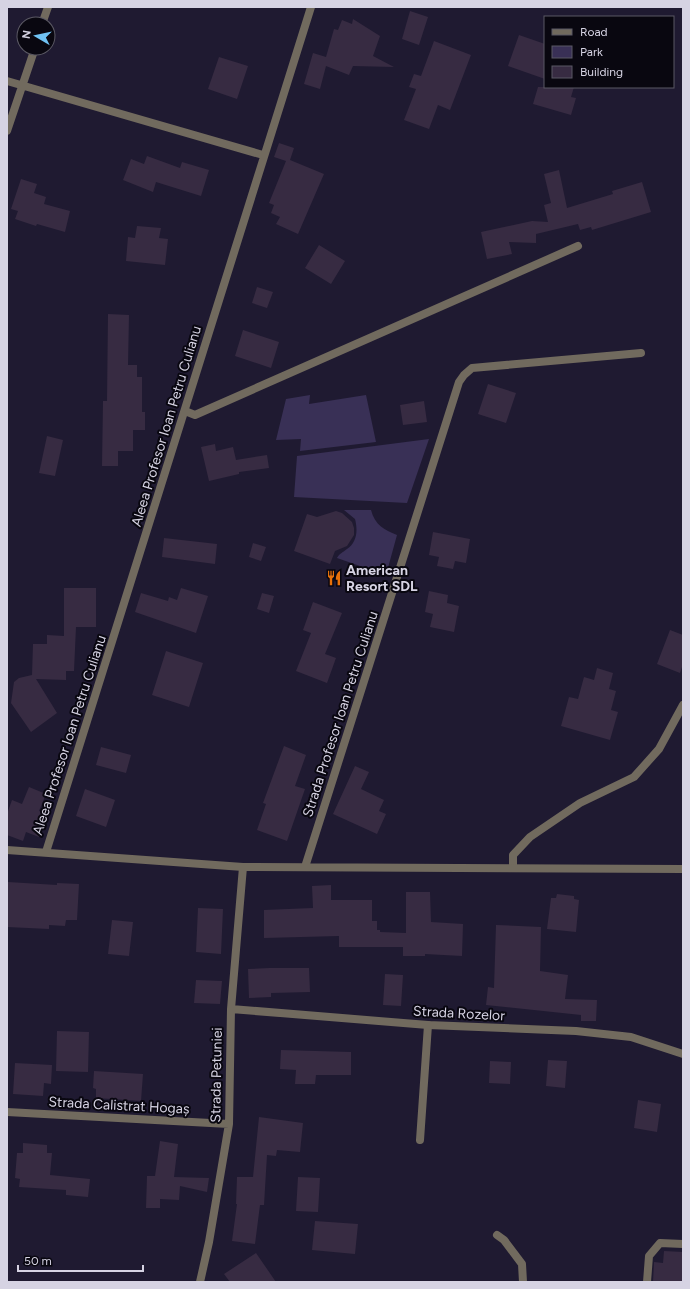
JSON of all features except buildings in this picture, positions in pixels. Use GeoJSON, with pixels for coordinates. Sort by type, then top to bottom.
{"type":"FeatureCollection","features":[{"type":"Feature","properties":{"kind":"street","name":"Aleea Profesor Ioan Petru Culianu"},"geometry":{"type":"LineString","coordinates":[[46,852],[185,411],[263,155],[311,7]]}},
{"type":"Feature","properties":{"kind":"street"},"geometry":{"type":"LineString","coordinates":[[7,131],[31,56]]}},
{"type":"Feature","properties":{"kind":"street"},"geometry":{"type":"LineString","coordinates":[[7,81],[263,155]]}},
{"type":"Feature","properties":{"kind":"street"},"geometry":{"type":"LineString","coordinates":[[185,411],[195,415],[578,246]]}},
{"type":"Feature","properties":{"kind":"street","name":"Strada Profesor Ioan Petru Culianu"},"geometry":{"type":"LineString","coordinates":[[305,867],[459,382],[472,368],[641,353]]}},
{"type":"Feature","properties":{"kind":"street"},"geometry":{"type":"LineString","coordinates":[[513,868],[513,855],[530,837],[580,804],[634,776],[659,749],[683,705]]}},
{"type":"Feature","properties":{"kind":"street"},"geometry":{"type":"LineString","coordinates":[[7,850],[243,866],[683,869]]}},
{"type":"Feature","properties":{"kind":"street","name":"Strada Petuniei"},"geometry":{"type":"LineString","coordinates":[[200,1282],[210,1242],[229,1124],[231,1009],[243,866]]}},
{"type":"Feature","properties":{"kind":"street","name":"Strada Rozelor"},"geometry":{"type":"LineString","coordinates":[[231,1009],[428,1025],[576,1031],[631,1038],[683,1054]]}},
{"type":"Feature","properties":{"kind":"street"},"geometry":{"type":"LineString","coordinates":[[420,1140],[428,1025]]}},
{"type":"Feature","properties":{"kind":"street","name":"Strada Calistrat Hogaș"},"geometry":{"type":"LineString","coordinates":[[7,1112],[229,1124]]}},
{"type":"Feature","properties":{"kind":"street"},"geometry":{"type":"LineString","coordinates":[[498,1236],[504,1240],[522,1264],[523,1282]]}},
{"type":"Feature","properties":{"kind":"street"},"geometry":{"type":"LineString","coordinates":[[647,1282],[649,1256],[660,1243],[683,1244]]}},
{"type":"Feature","properties":{"kind":"green space"},"geometry":{"type":"Polygon","coordinates":[[[310,395],[309,404],[366,395],[376,442],[300,451],[301,439],[276,440],[286,399],[310,395]]]}},
{"type":"Feature","properties":{"kind":"green space"},"geometry":{"type":"Polygon","coordinates":[[[429,439],[407,503],[294,497],[297,456],[429,439]]]}},
{"type":"Feature","properties":{"kind":"green space"},"geometry":{"type":"Polygon","coordinates":[[[344,510],[371,510],[375,520],[381,526],[397,535],[386,575],[337,558],[353,543],[356,536],[355,519],[344,510]]]}},
{"type":"Feature","properties":{"kind":"place","name":"American Resort SDL"},"geometry":{"type":"Point","coordinates":[334,578]}}]}
